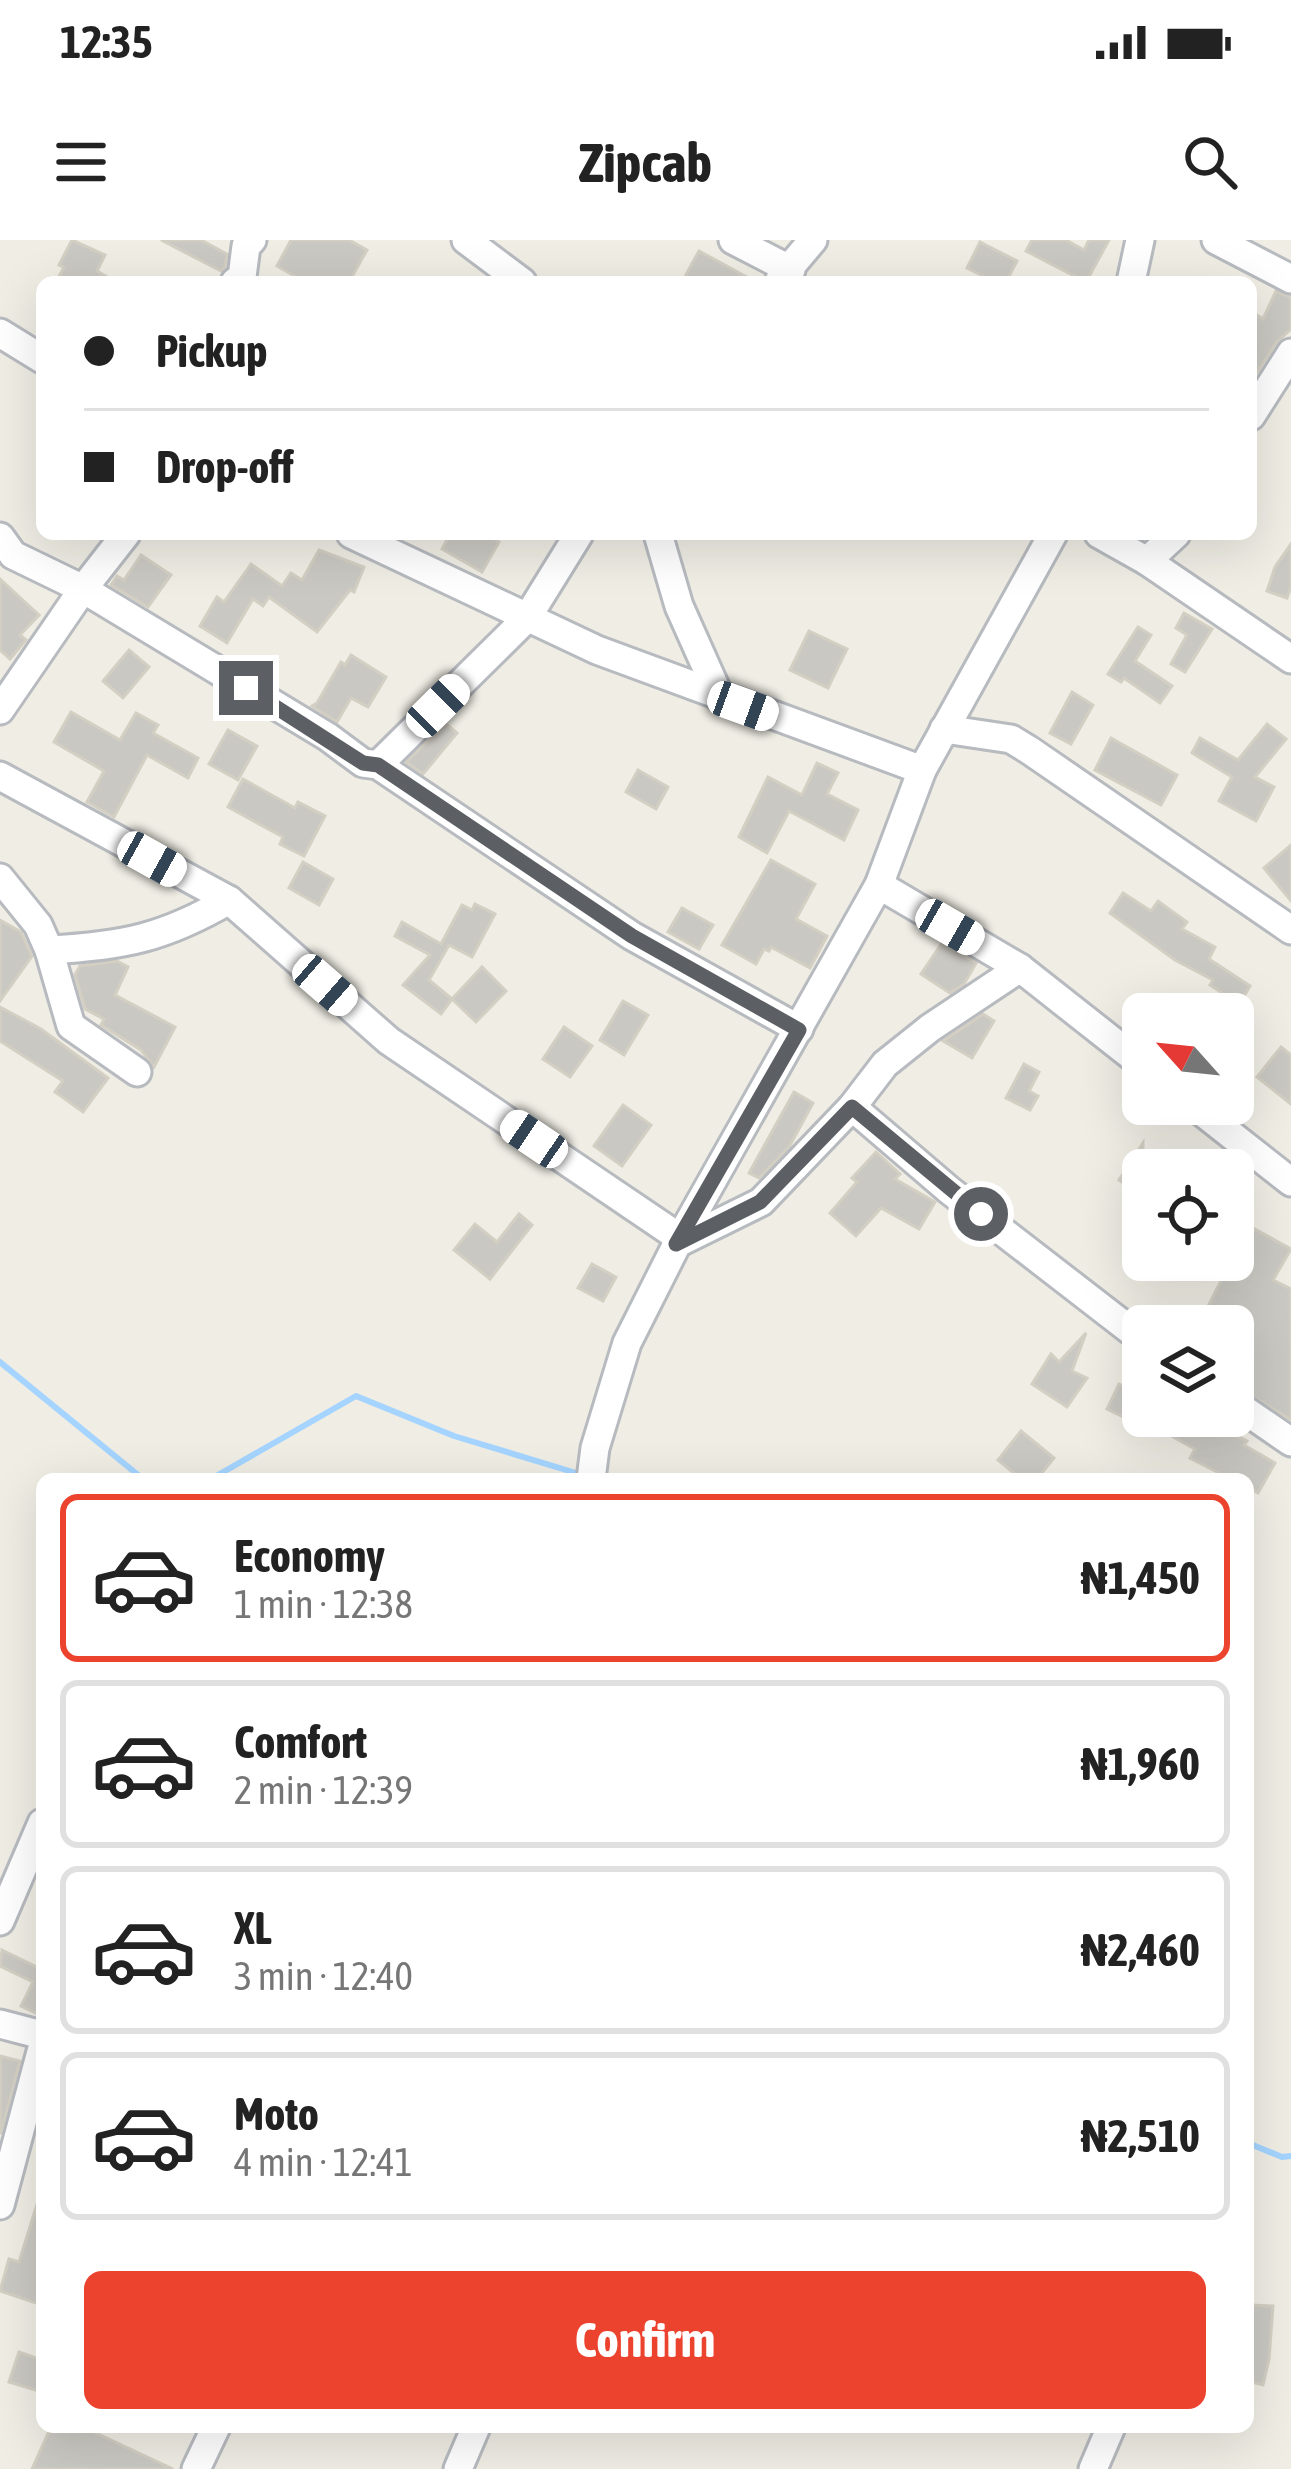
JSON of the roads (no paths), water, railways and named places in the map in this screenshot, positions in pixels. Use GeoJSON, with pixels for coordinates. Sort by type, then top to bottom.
{"type":"FeatureCollection","features":[{"type":"Feature","properties":{"kind":"street"},"geometry":{"type":"LineString","coordinates":[[466,240],[514,276]]}},
{"type":"Feature","properties":{"kind":"street"},"geometry":{"type":"LineString","coordinates":[[733,240],[784,276],[813,240]]}},
{"type":"Feature","properties":{"kind":"street"},"geometry":{"type":"LineString","coordinates":[[1133,276],[1140,240]]}},
{"type":"Feature","properties":{"kind":"street"},"geometry":{"type":"LineString","coordinates":[[1216,240],[1291,279]]}},
{"type":"Feature","properties":{"kind":"street"},"geometry":{"type":"LineString","coordinates":[[240,276],[244,242]]}},
{"type":"Feature","properties":{"kind":"street"},"geometry":{"type":"LineString","coordinates":[[0,333],[36,355]]}},
{"type":"Feature","properties":{"kind":"street"},"geometry":{"type":"LineString","coordinates":[[1257,407],[1291,353]]}},
{"type":"Feature","properties":{"kind":"street"},"geometry":{"type":"LineString","coordinates":[[0,537],[13,555],[82,589],[328,737],[363,763],[378,765],[632,936],[799,1030]]}},
{"type":"Feature","properties":{"kind":"street"},"geometry":{"type":"LineString","coordinates":[[0,710],[121,540]]}},
{"type":"Feature","properties":{"kind":"street"},"geometry":{"type":"LineString","coordinates":[[364,540],[597,650],[922,770]]}},
{"type":"Feature","properties":{"kind":"street"},"geometry":{"type":"LineString","coordinates":[[378,765],[527,618],[575,540]]}},
{"type":"Feature","properties":{"kind":"street"},"geometry":{"type":"LineString","coordinates":[[660,540],[679,606],[720,698]]}},
{"type":"Feature","properties":{"kind":"street"},"geometry":{"type":"LineString","coordinates":[[592,1473],[627,1342],[678,1241],[879,885],[922,770],[1050,540]]}},
{"type":"Feature","properties":{"kind":"street"},"geometry":{"type":"LineString","coordinates":[[1110,540],[1291,659]]}},
{"type":"Feature","properties":{"kind":"street"},"geometry":{"type":"LineString","coordinates":[[1147,561],[1170,540]]}},
{"type":"Feature","properties":{"kind":"street"},"geometry":{"type":"LineString","coordinates":[[944,729],[1011,739],[1291,930]]}},
{"type":"Feature","properties":{"kind":"street"},"geometry":{"type":"LineString","coordinates":[[0,776],[229,900],[389,1041],[678,1241]]}},
{"type":"Feature","properties":{"kind":"street"},"geometry":{"type":"LineString","coordinates":[[0,878],[38,925],[50,950],[71,1026],[137,1072]]}},
{"type":"Feature","properties":{"kind":"street"},"geometry":{"type":"LineString","coordinates":[[879,885],[1020,968],[1122,1048]]}},
{"type":"Feature","properties":{"kind":"street"},"geometry":{"type":"LineString","coordinates":[[50,950],[118,946],[184,927],[229,900]]}},
{"type":"Feature","properties":{"kind":"street"},"geometry":{"type":"LineString","coordinates":[[678,1241],[760,1202],[852,1107],[885,1064],[1020,968]]}},
{"type":"Feature","properties":{"kind":"street"},"geometry":{"type":"LineString","coordinates":[[852,1107],[949,1190],[1122,1324]]}},
{"type":"Feature","properties":{"kind":"street"},"geometry":{"type":"LineString","coordinates":[[1219,1125],[1291,1182]]}},
{"type":"Feature","properties":{"kind":"street"},"geometry":{"type":"LineString","coordinates":[[1254,1416],[1291,1442]]}},
{"type":"Feature","properties":{"kind":"street"},"geometry":{"type":"LineString","coordinates":[[0,1921],[36,1837]]}},
{"type":"Feature","properties":{"kind":"street"},"geometry":{"type":"LineString","coordinates":[[0,2024],[36,2033]]}},
{"type":"Feature","properties":{"kind":"street"},"geometry":{"type":"LineString","coordinates":[[0,2205],[36,2070]]}},
{"type":"Feature","properties":{"kind":"street"},"geometry":{"type":"LineString","coordinates":[[196,2469],[213,2433]]}},
{"type":"Feature","properties":{"kind":"street"},"geometry":{"type":"LineString","coordinates":[[458,2469],[473,2433]]}},
{"type":"Feature","properties":{"kind":"street"},"geometry":{"type":"LineString","coordinates":[[1093,2469],[1108,2433]]}},
{"type":"Feature","properties":{"kind":"waterway"},"geometry":{"type":"LineString","coordinates":[[0,1362],[136,1473]]}},
{"type":"Feature","properties":{"kind":"waterway"},"geometry":{"type":"LineString","coordinates":[[221,1473],[356,1396],[454,1436],[576,1473]]}},
{"type":"Feature","properties":{"kind":"waterway"},"geometry":{"type":"LineString","coordinates":[[1254,2145],[1291,2156]]}}]}
